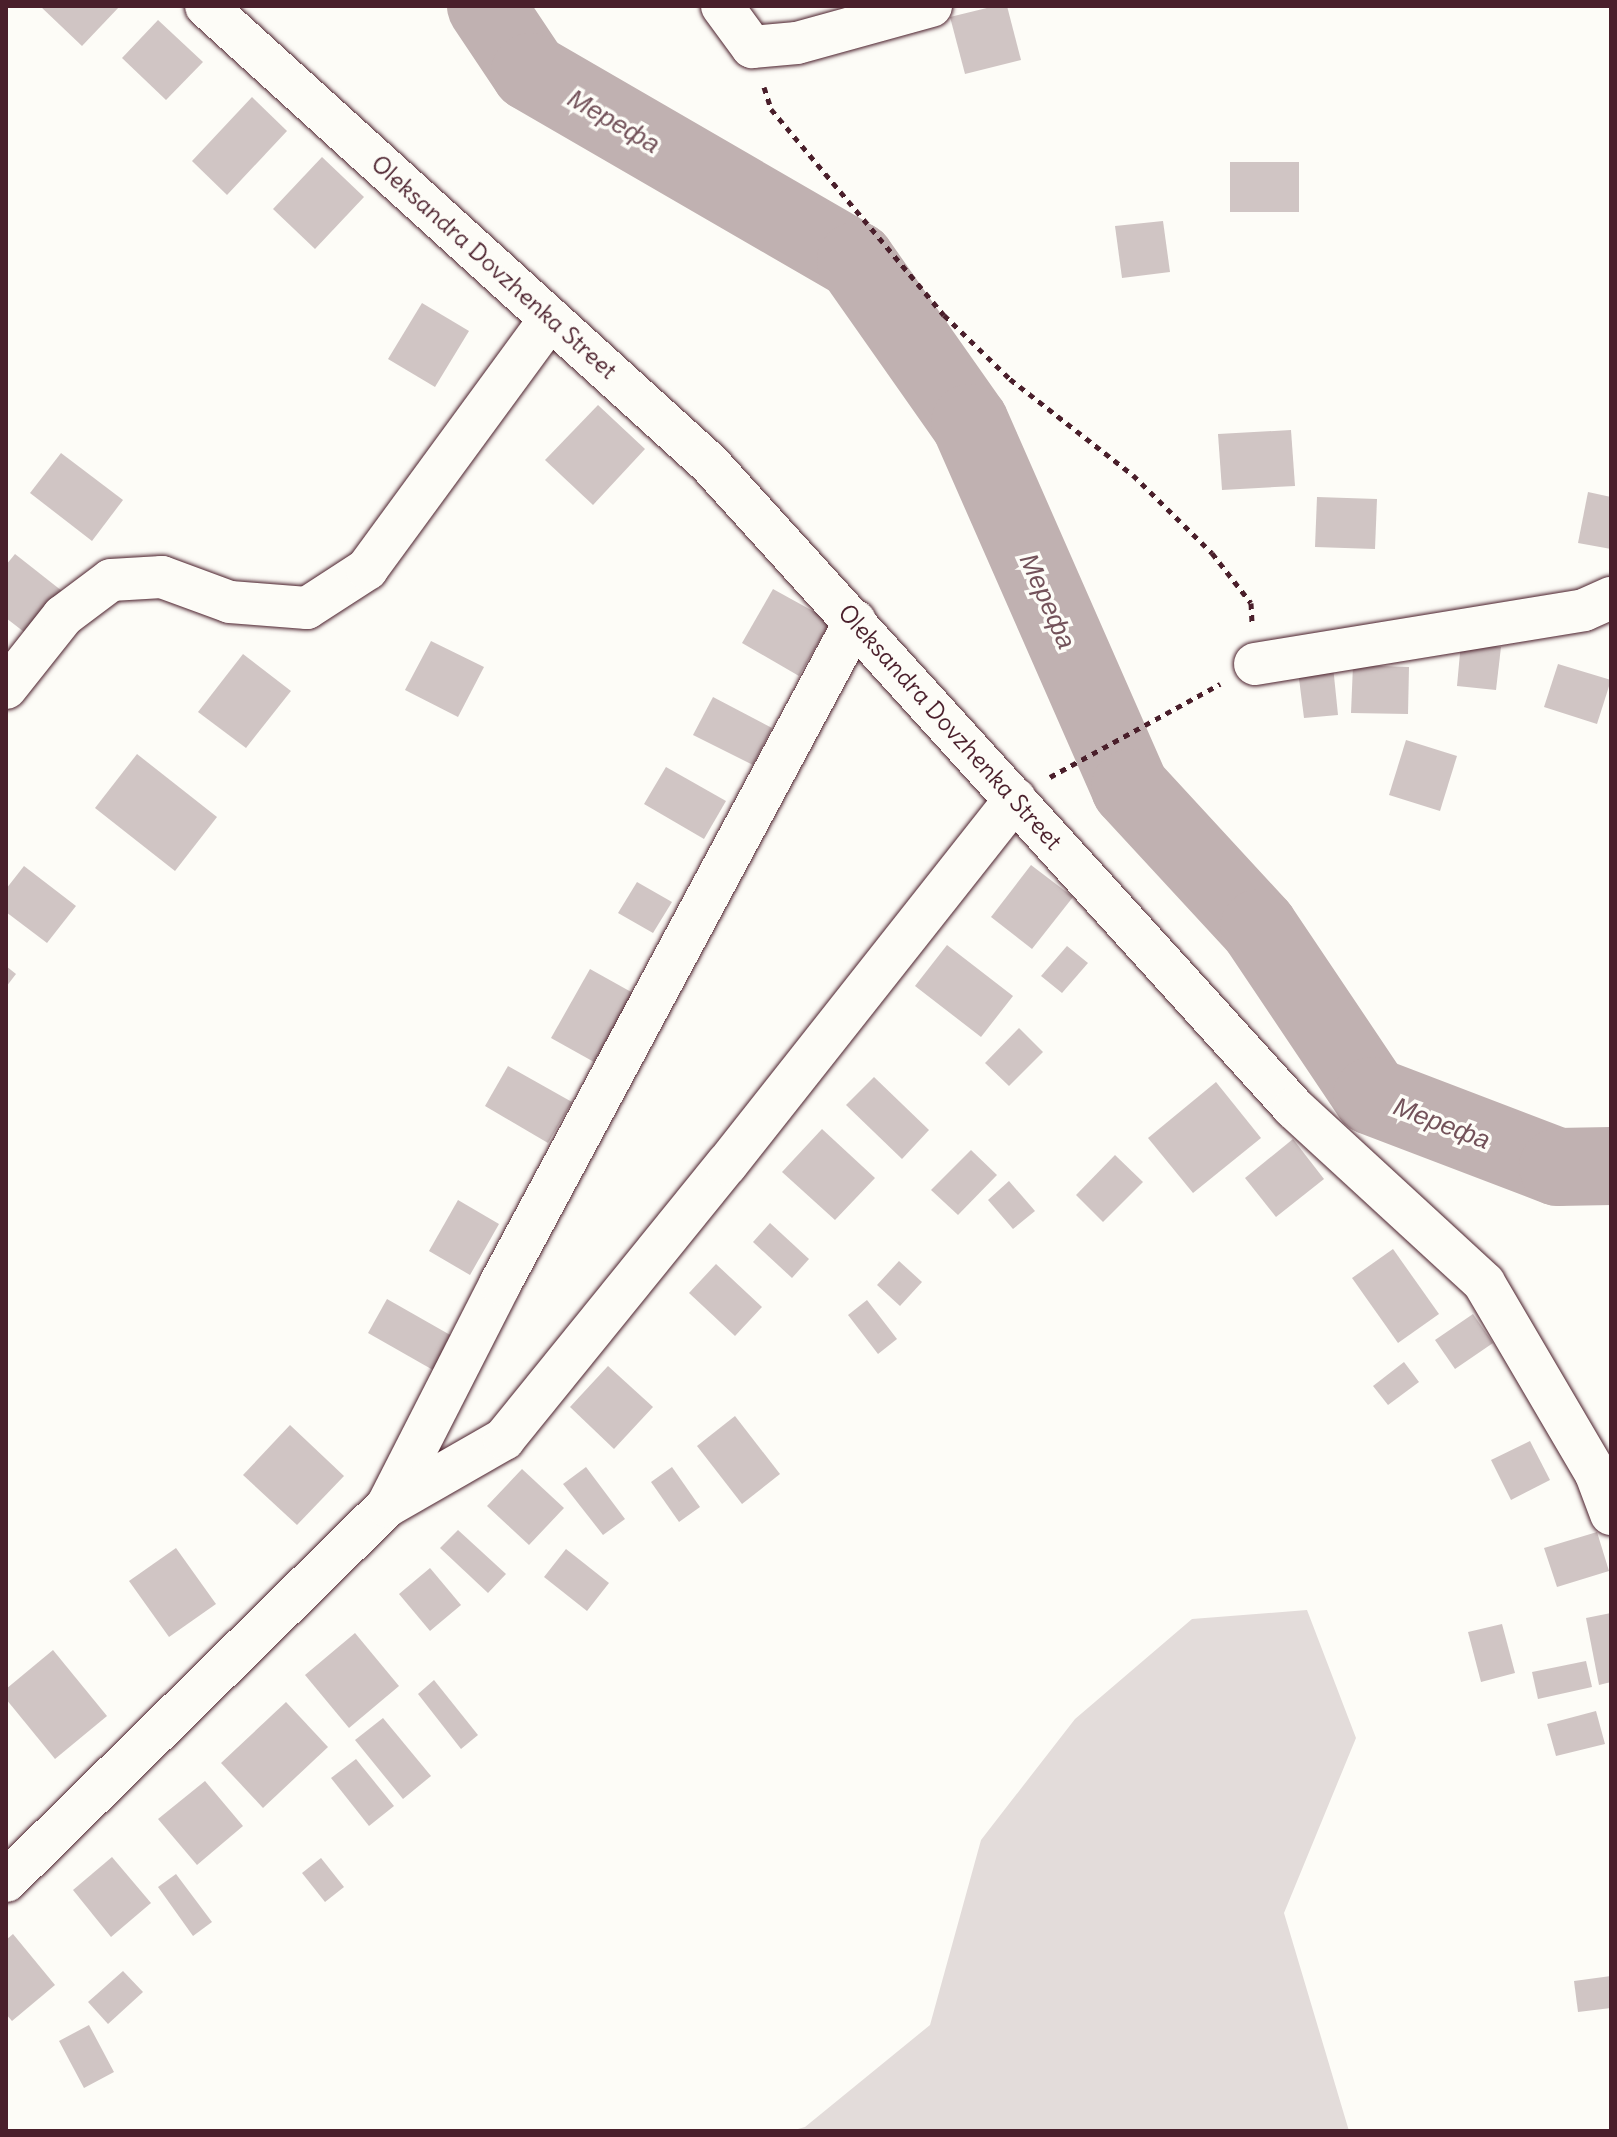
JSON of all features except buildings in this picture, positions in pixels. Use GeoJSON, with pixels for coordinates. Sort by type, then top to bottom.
{"type":"FeatureCollection","features":[{"type":"Feature","properties":{"kind":"street","name":"Oleksandra Dovzhenka Street"},"geometry":{"type":"LineString","coordinates":[[206,6],[709,463],[1294,1108],[1484,1283],[1596,1474],[1611,1514]]}},
{"type":"Feature","properties":{"kind":"street"},"geometry":{"type":"LineString","coordinates":[[722,6],[752,47],[797,43],[931,6]]}},
{"type":"Feature","properties":{"kind":"street"},"geometry":{"type":"LineString","coordinates":[[6,688],[63,616],[111,580],[162,577],[230,602],[307,608],[367,569],[550,319]]}},
{"type":"Feature","properties":{"kind":"street"},"geometry":{"type":"LineString","coordinates":[[1255,664],[1584,610],[1611,598]]}},
{"type":"Feature","properties":{"kind":"street"},"geometry":{"type":"LineString","coordinates":[[387,1506],[500,1284],[855,621]]}},
{"type":"Feature","properties":{"kind":"street"},"geometry":{"type":"LineString","coordinates":[[6,1881],[387,1506],[504,1439],[727,1164],[1015,799]]}},
{"type":"Feature","properties":{"kind":"path"},"geometry":{"type":"LineString","coordinates":[[752,47],[771,109],[944,315],[1010,379],[1133,475],[1212,553],[1251,603],[1255,664]]}},
{"type":"Feature","properties":{"kind":"path"},"geometry":{"type":"LineString","coordinates":[[1057,772],[1203,694]]}},
{"type":"Feature","properties":{"kind":"shaded area"},"geometry":{"type":"Polygon","coordinates":[[[1307,1610],[1356,1738],[1284,1913],[1349,2131],[791,2131],[805,2127],[930,2025],[981,1840],[1075,1719],[1192,1619],[1307,1610]]]}},
{"type":"Feature","properties":{"kind":"waterway","name":"Мерефа"},"geometry":{"type":"LineString","coordinates":[[486,6],[530,72],[856,261],[970,423],[1130,788],[1259,928],[1372,1096],[1558,1167],[1611,1166]]}}]}
